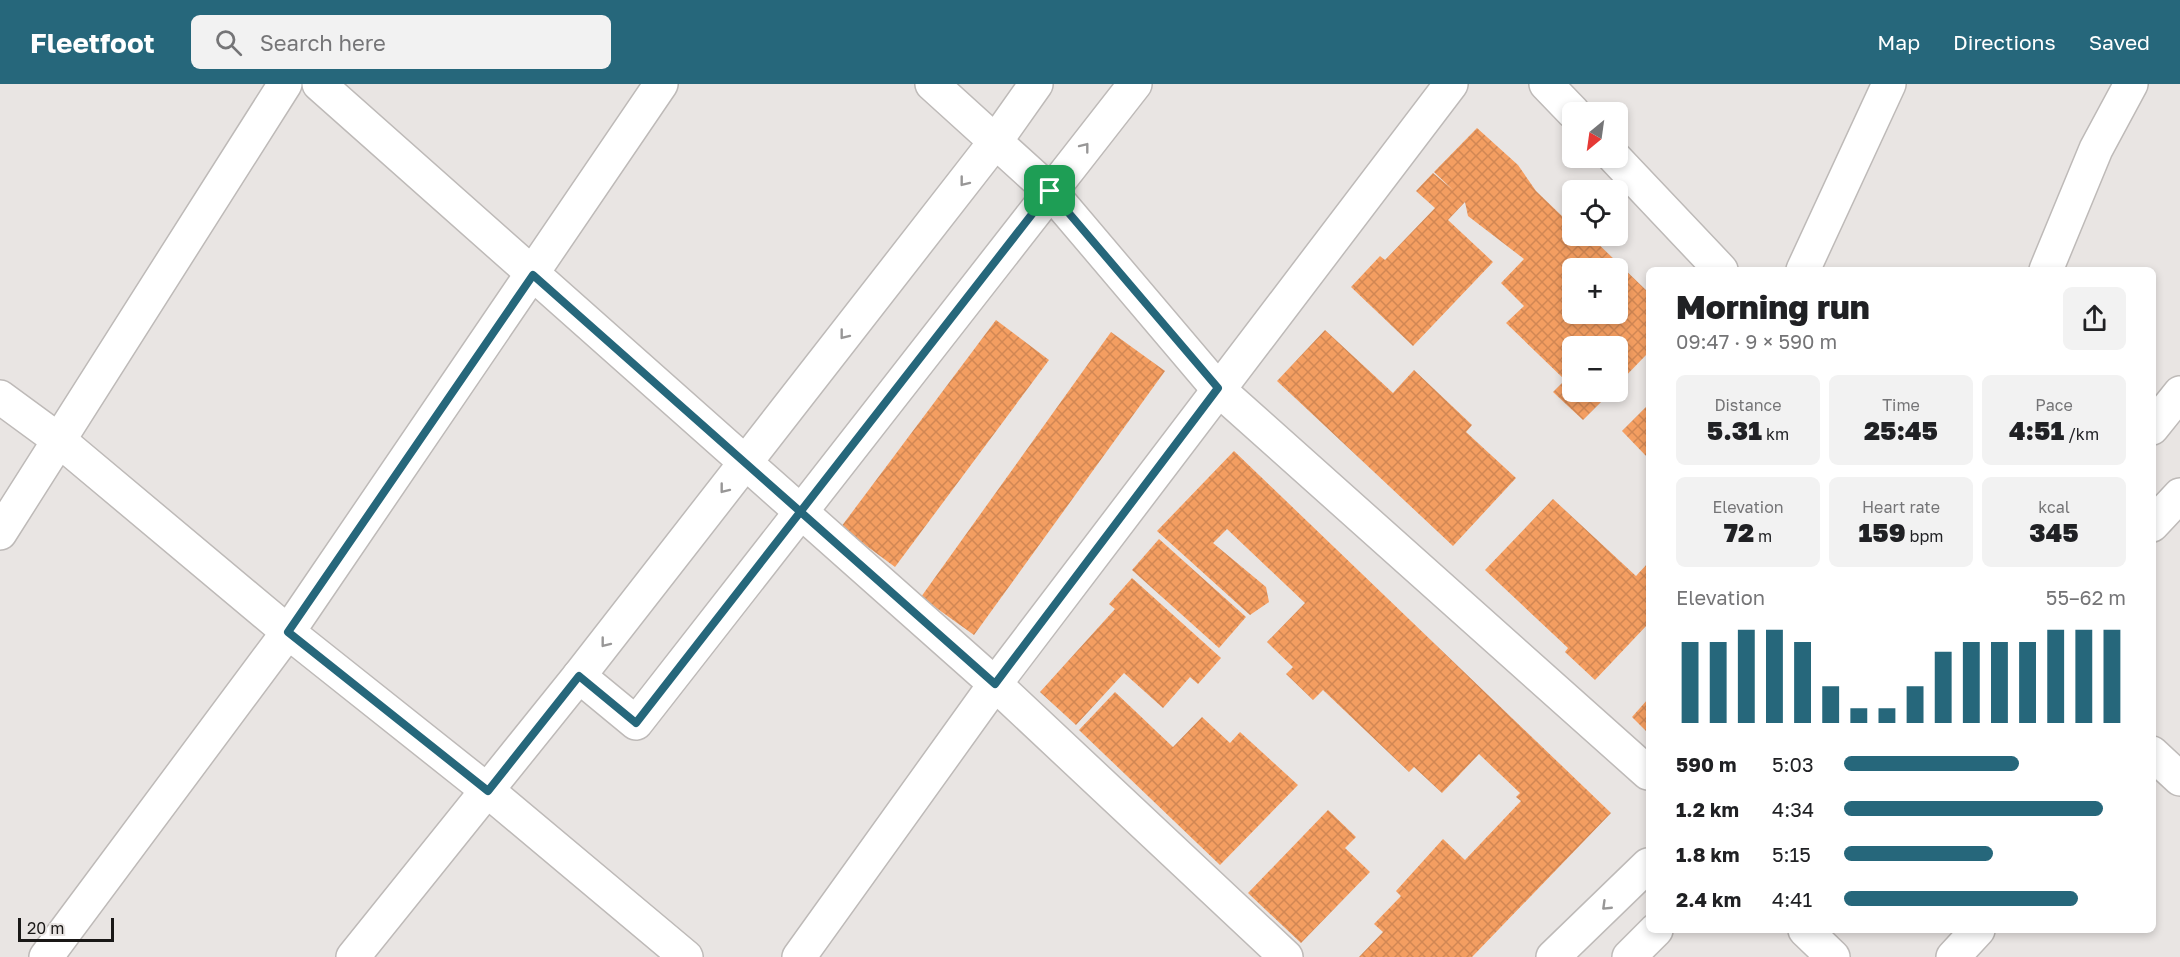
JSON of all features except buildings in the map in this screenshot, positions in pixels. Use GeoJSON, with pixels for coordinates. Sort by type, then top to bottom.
{"type":"FeatureCollection","features":[{"type":"Feature","properties":{"kind":"street"},"geometry":{"type":"LineString","coordinates":[[0,533],[285,84]]}},
{"type":"Feature","properties":{"kind":"street"},"geometry":{"type":"LineString","coordinates":[[319,84],[995,684],[1286,957]]}},
{"type":"Feature","properties":{"kind":"street"},"geometry":{"type":"LineString","coordinates":[[46,957],[288,632],[662,84]]}},
{"type":"Feature","properties":{"kind":"street"},"geometry":{"type":"LineString","coordinates":[[932,84],[1050,191],[1218,388],[1646,771]]}},
{"type":"Feature","properties":{"kind":"street"},"geometry":{"type":"LineString","coordinates":[[353,957],[579,676],[995,142],[1036,84]]}},
{"type":"Feature","properties":{"kind":"street"},"geometry":{"type":"LineString","coordinates":[[579,676],[636,723],[1135,84]]}},
{"type":"Feature","properties":{"kind":"street"},"geometry":{"type":"LineString","coordinates":[[799,957],[995,684],[1451,84]]}},
{"type":"Feature","properties":{"kind":"street"},"geometry":{"type":"LineString","coordinates":[[1546,84],[1563,102]]}},
{"type":"Feature","properties":{"kind":"street"},"geometry":{"type":"LineString","coordinates":[[1804,267],[1890,84]]}},
{"type":"Feature","properties":{"kind":"street"},"geometry":{"type":"LineString","coordinates":[[2047,267],[2096,149],[2131,84]]}},
{"type":"Feature","properties":{"kind":"street"},"geometry":{"type":"LineString","coordinates":[[1624,168],[1718,267]]}},
{"type":"Feature","properties":{"kind":"street"},"geometry":{"type":"LineString","coordinates":[[2156,423],[2180,393]]}},
{"type":"Feature","properties":{"kind":"street"},"geometry":{"type":"LineString","coordinates":[[0,397],[60,441],[288,632],[488,791],[686,957]]}},
{"type":"Feature","properties":{"kind":"street"},"geometry":{"type":"LineString","coordinates":[[2156,521],[2180,495]]}},
{"type":"Feature","properties":{"kind":"street"},"geometry":{"type":"LineString","coordinates":[[2156,757],[2180,779]]}},
{"type":"Feature","properties":{"kind":"street"},"geometry":{"type":"LineString","coordinates":[[1553,957],[1646,867]]}},
{"type":"Feature","properties":{"kind":"street"},"geometry":{"type":"LineString","coordinates":[[1629,957],[1653,933]]}},
{"type":"Feature","properties":{"kind":"street"},"geometry":{"type":"LineString","coordinates":[[1808,933],[1833,957]]}},
{"type":"Feature","properties":{"kind":"street"},"geometry":{"type":"LineString","coordinates":[[1953,957],[1975,933]]}},
{"type":"Feature","properties":{"kind":"route"},"geometry":{"type":"LineString","coordinates":[[1050,191],[801,514],[636,723],[579,676],[488,791],[288,632],[533,275],[801,514],[995,684],[1218,388],[1050,191]]}}]}
